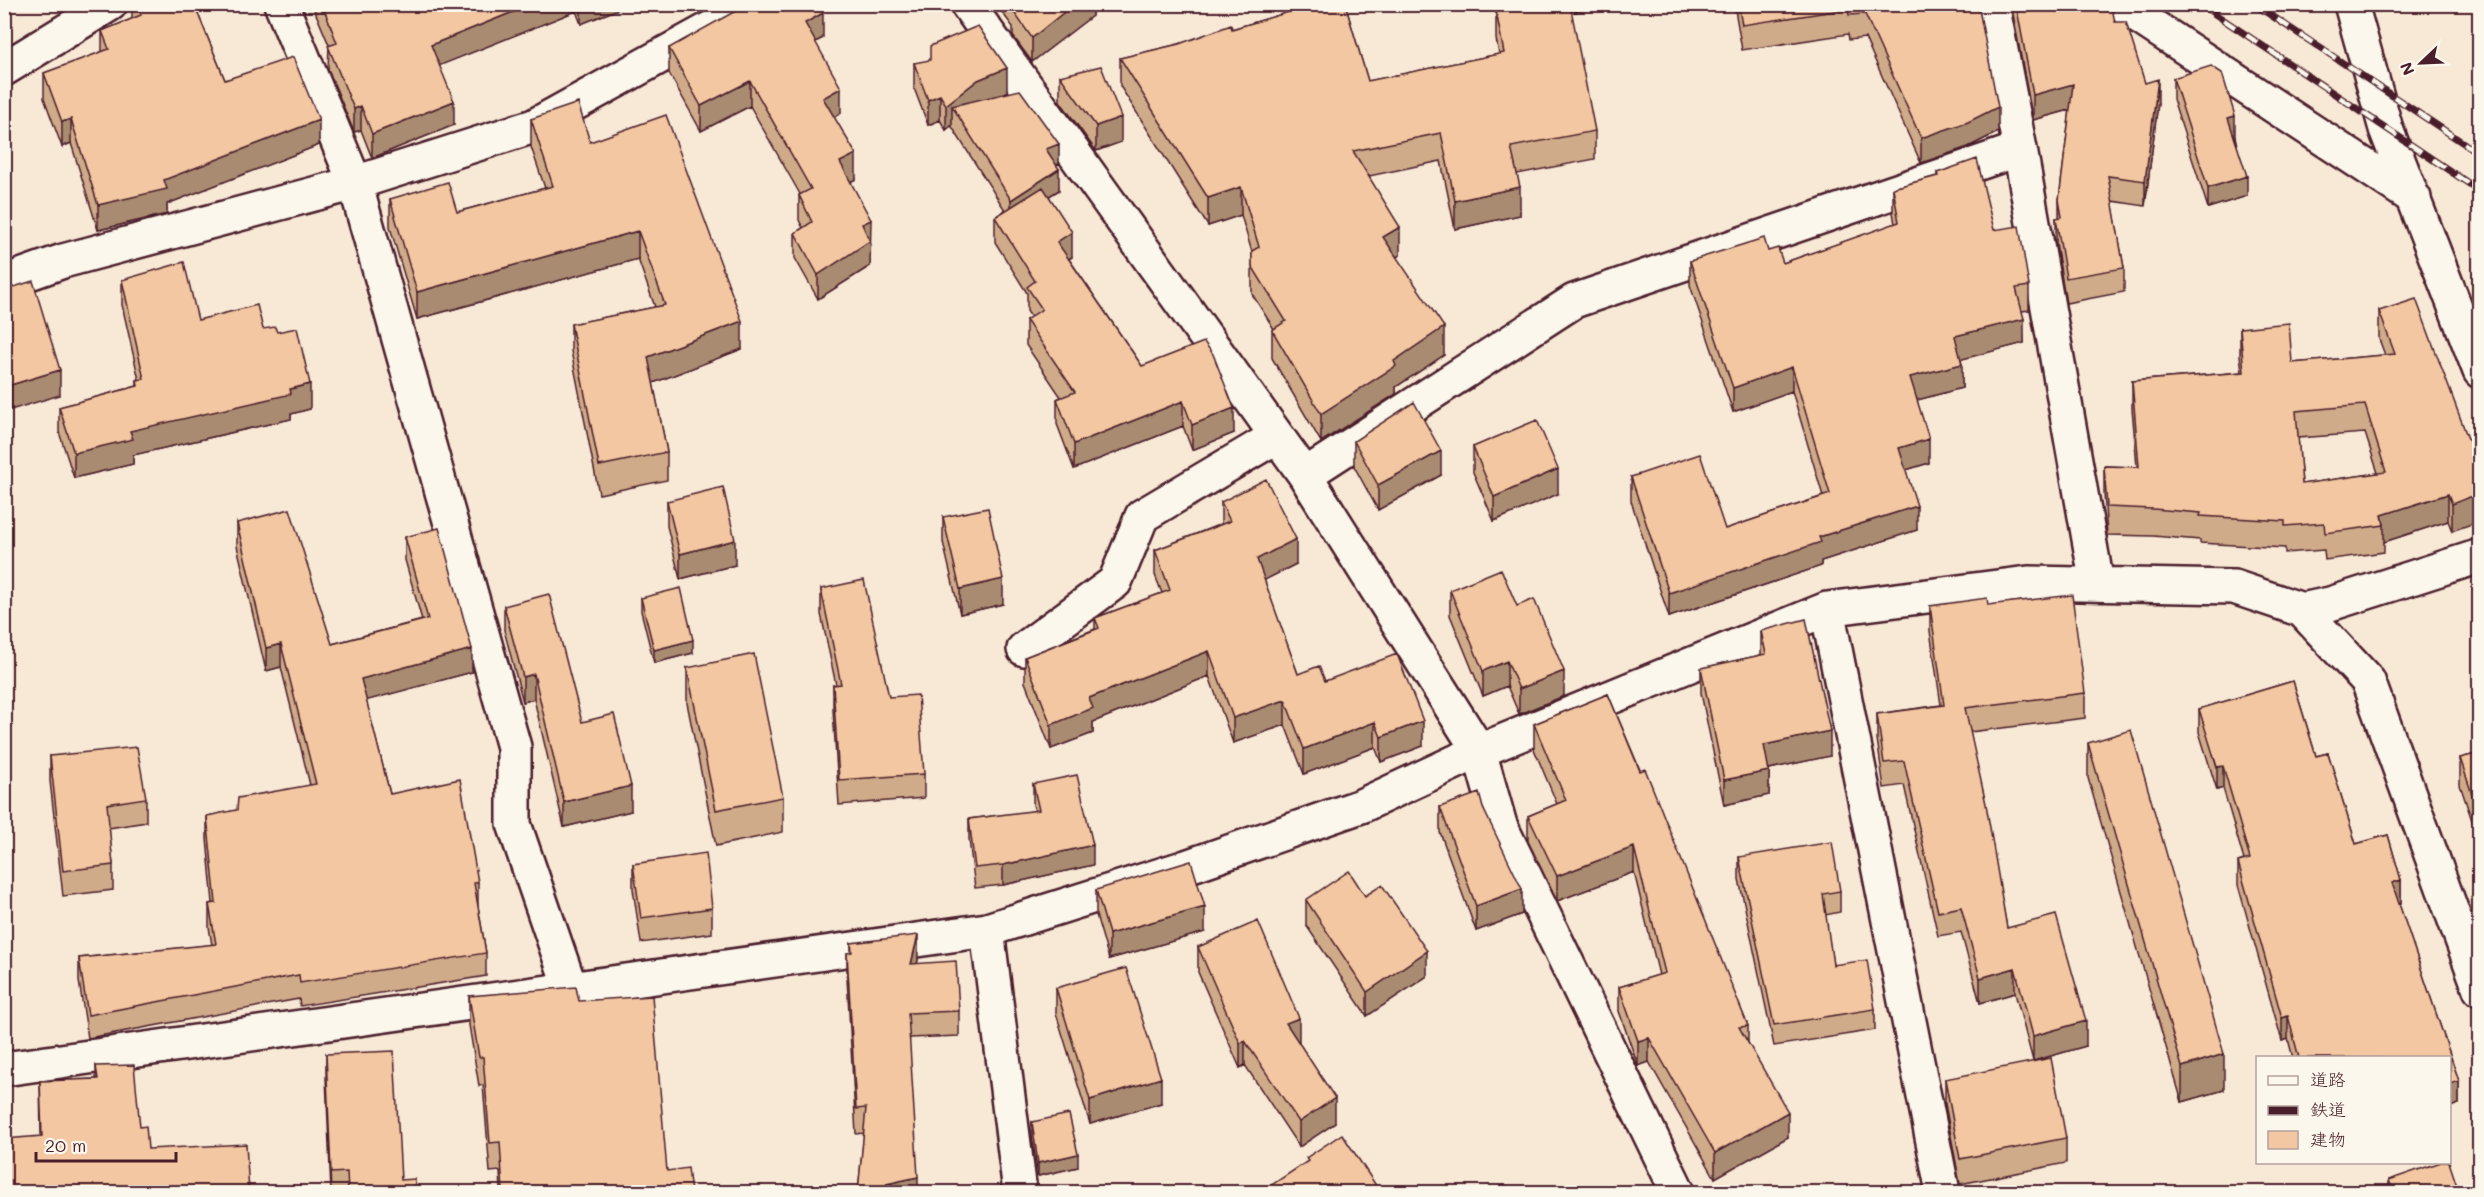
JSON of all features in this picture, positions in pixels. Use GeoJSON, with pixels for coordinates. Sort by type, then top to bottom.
{"type":"FeatureCollection","features":[{"type":"Feature","properties":{"kind":"street"},"geometry":{"type":"LineString","coordinates":[[4,69],[110,4]]}},
{"type":"Feature","properties":{"kind":"street"},"geometry":{"type":"LineString","coordinates":[[281,4],[355,183],[514,747],[514,824],[570,987]]}},
{"type":"Feature","properties":{"kind":"street"},"geometry":{"type":"LineString","coordinates":[[4,282],[63,261],[355,183],[534,126],[755,4]]}},
{"type":"Feature","properties":{"kind":"street"},"geometry":{"type":"LineString","coordinates":[[967,4],[1305,475],[1479,751],[1500,825],[1678,1192]]}},
{"type":"Feature","properties":{"kind":"street"},"geometry":{"type":"LineString","coordinates":[[1992,4],[2097,584]]}},
{"type":"Feature","properties":{"kind":"street"},"geometry":{"type":"LineString","coordinates":[[2120,4],[2414,198]]}},
{"type":"Feature","properties":{"kind":"street"},"geometry":{"type":"LineString","coordinates":[[2350,4],[2386,129],[2480,371]]}},
{"type":"Feature","properties":{"kind":"street"},"geometry":{"type":"LineString","coordinates":[[1305,475],[1574,301],[2020,149]]}},
{"type":"Feature","properties":{"kind":"street"},"geometry":{"type":"LineString","coordinates":[[1024,649],[1115,582],[1142,516],[1277,436]]}},
{"type":"Feature","properties":{"kind":"street"},"geometry":{"type":"LineString","coordinates":[[2302,610],[2330,604],[2480,556]]}},
{"type":"Feature","properties":{"kind":"street"},"geometry":{"type":"LineString","coordinates":[[4,1069],[570,987],[987,930],[1186,867],[1361,806],[1479,751],[1827,609],[2028,583],[2234,586],[2302,610],[2368,681],[2480,988]]}},
{"type":"Feature","properties":{"kind":"street"},"geometry":{"type":"LineString","coordinates":[[1827,609],[1943,1192]]}},
{"type":"Feature","properties":{"kind":"street"},"geometry":{"type":"LineString","coordinates":[[987,930],[1020,1192]]}},
{"type":"Feature","properties":{"kind":"building"},"geometry":{"type":"Polygon","coordinates":[[[137,4],[194,4],[225,80],[293,57],[319,120],[164,180],[167,189],[98,205],[71,119],[62,122],[44,73],[109,49],[102,31],[141,15],[137,4]]]}},
{"type":"Feature","properties":{"kind":"building"},"geometry":{"type":"Polygon","coordinates":[[[322,4],[533,4],[431,45],[454,101],[372,134],[361,106],[354,109],[328,46],[337,43],[322,4]]]}},
{"type":"Feature","properties":{"kind":"building"},"geometry":{"type":"Polygon","coordinates":[[[748,4],[818,4],[823,13],[805,23],[841,88],[823,98],[856,154],[840,162],[871,220],[862,224],[870,241],[818,275],[795,233],[812,222],[799,195],[811,189],[750,81],[701,106],[669,48],[748,4]]]}},
{"type":"Feature","properties":{"kind":"building"},"geometry":{"type":"Polygon","coordinates":[[[1015,4],[1074,4],[1032,38],[1013,11],[1019,9],[1015,4]]]}},
{"type":"Feature","properties":{"kind":"building"},"geometry":{"type":"Polygon","coordinates":[[[1316,4],[1345,4],[1368,81],[1504,53],[1496,11],[1529,4],[1570,4],[1595,131],[1511,147],[1520,187],[1455,201],[1441,133],[1353,151],[1400,227],[1383,237],[1444,327],[1394,361],[1396,366],[1321,414],[1272,330],[1286,321],[1252,266],[1252,251],[1259,247],[1241,187],[1208,198],[1120,58],[1179,44],[1231,25],[1232,29],[1316,4]]]}},
{"type":"Feature","properties":{"kind":"building"},"geometry":{"type":"Polygon","coordinates":[[[1738,4],[1978,4],[1998,107],[1968,122],[1921,138],[1865,14],[1849,15],[1848,9],[1742,25],[1738,4]]]}},
{"type":"Feature","properties":{"kind":"building"},"geometry":{"type":"Polygon","coordinates":[[[2016,4],[2087,4],[2088,7],[2111,4],[2115,22],[2126,22],[2145,83],[2158,79],[2145,181],[2108,176],[2124,268],[2066,278],[2056,218],[2062,217],[2059,200],[2073,84],[2033,95],[2016,4]]]}},
{"type":"Feature","properties":{"kind":"building"},"geometry":{"type":"Polygon","coordinates":[[[978,26],[1007,68],[978,80],[946,105],[940,95],[928,100],[914,63],[930,60],[930,46],[978,26]]]}},
{"type":"Feature","properties":{"kind":"building"},"geometry":{"type":"Polygon","coordinates":[[[1101,66],[1121,117],[1096,126],[1060,76],[1101,66]]]}},
{"type":"Feature","properties":{"kind":"building"},"geometry":{"type":"Polygon","coordinates":[[[2211,66],[2222,73],[2235,116],[2228,118],[2247,176],[2208,188],[2173,78],[2211,66]]]}},
{"type":"Feature","properties":{"kind":"building"},"geometry":{"type":"Polygon","coordinates":[[[1020,90],[1059,144],[1046,149],[1059,169],[1011,200],[952,106],[1020,90]]]}},
{"type":"Feature","properties":{"kind":"building"},"geometry":{"type":"Polygon","coordinates":[[[578,103],[590,142],[666,115],[742,321],[648,357],[667,452],[599,466],[571,324],[665,305],[638,231],[417,292],[390,199],[448,182],[457,212],[553,186],[531,119],[578,103]]]}},
{"type":"Feature","properties":{"kind":"building"},"geometry":{"type":"Polygon","coordinates":[[[1977,159],[1994,230],[2019,226],[2029,286],[2016,288],[2024,319],[1955,336],[1962,364],[1910,377],[1929,439],[1899,448],[1917,506],[1819,537],[1821,542],[1669,593],[1631,477],[1700,454],[1725,529],[1830,494],[1792,367],[1733,388],[1690,261],[1764,238],[1768,251],[1778,248],[1783,263],[1899,222],[1893,188],[1938,176],[1937,173],[1977,159]]]}},
{"type":"Feature","properties":{"kind":"building"},"geometry":{"type":"Polygon","coordinates":[[[1043,187],[1072,232],[1057,242],[1142,366],[1204,342],[1213,354],[1234,408],[1192,425],[1183,401],[1074,444],[1057,399],[1075,392],[1026,320],[1042,309],[1027,287],[1035,281],[995,217],[1043,187]]]}},
{"type":"Feature","properties":{"kind":"building"},"geometry":{"type":"Polygon","coordinates":[[[184,262],[198,320],[257,305],[263,329],[275,327],[277,332],[297,328],[310,384],[290,389],[291,394],[130,431],[133,439],[74,453],[59,407],[138,386],[137,380],[144,379],[122,280],[184,262]]]}},
{"type":"Feature","properties":{"kind":"building"},"geometry":{"type":"Polygon","coordinates":[[[33,281],[60,370],[4,387],[4,290],[33,281]]]}},
{"type":"Feature","properties":{"kind":"building"},"geometry":{"type":"Polygon","coordinates":[[[2416,299],[2480,471],[2480,493],[2452,504],[2448,494],[2382,515],[2384,525],[2325,533],[2324,523],[2285,526],[2285,521],[2107,507],[2104,466],[2139,467],[2132,381],[2244,372],[2240,328],[2289,323],[2292,363],[2395,354],[2379,311],[2416,299]],[[2365,405],[2296,411],[2302,484],[2386,472],[2365,405]]]}},
{"type":"Feature","properties":{"kind":"building"},"geometry":{"type":"Polygon","coordinates":[[[1414,402],[1441,451],[1378,485],[1354,441],[1414,402]]]}},
{"type":"Feature","properties":{"kind":"building"},"geometry":{"type":"Polygon","coordinates":[[[1537,420],[1558,469],[1494,497],[1473,447],[1537,420]]]}},
{"type":"Feature","properties":{"kind":"building"},"geometry":{"type":"Polygon","coordinates":[[[1266,479],[1296,539],[1257,559],[1298,674],[1319,666],[1325,681],[1397,654],[1423,721],[1381,737],[1375,722],[1304,749],[1285,700],[1233,718],[1209,651],[1089,698],[1093,708],[1051,725],[1025,657],[1099,628],[1095,618],[1170,590],[1155,550],[1230,521],[1221,502],[1266,479]]]}},
{"type":"Feature","properties":{"kind":"building"},"geometry":{"type":"Polygon","coordinates":[[[723,487],[735,540],[680,554],[667,501],[723,487]]]}},
{"type":"Feature","properties":{"kind":"building"},"geometry":{"type":"Polygon","coordinates":[[[988,508],[1003,579],[960,589],[943,517],[988,508]]]}},
{"type":"Feature","properties":{"kind":"building"},"geometry":{"type":"Polygon","coordinates":[[[290,509],[332,644],[428,619],[405,537],[439,528],[472,649],[361,679],[390,794],[460,779],[478,882],[474,883],[486,953],[300,983],[299,975],[88,1015],[79,958],[216,944],[209,904],[216,903],[207,816],[237,810],[238,798],[316,784],[281,644],[266,648],[237,523],[290,509]]]}},
{"type":"Feature","properties":{"kind":"building"},"geometry":{"type":"Polygon","coordinates":[[[1501,569],[1517,606],[1534,599],[1564,671],[1519,689],[1507,661],[1483,671],[1450,590],[1501,569]]]}},
{"type":"Feature","properties":{"kind":"building"},"geometry":{"type":"Polygon","coordinates":[[[864,580],[889,697],[918,695],[924,774],[839,780],[833,685],[841,684],[821,589],[864,580]]]}},
{"type":"Feature","properties":{"kind":"building"},"geometry":{"type":"Polygon","coordinates":[[[681,588],[693,640],[654,650],[641,598],[681,588]]]}},
{"type":"Feature","properties":{"kind":"building"},"geometry":{"type":"Polygon","coordinates":[[[549,594],[582,722],[614,714],[631,786],[564,802],[534,674],[523,677],[504,606],[549,594]]]}},
{"type":"Feature","properties":{"kind":"building"},"geometry":{"type":"Polygon","coordinates":[[[2072,595],[2085,693],[1965,708],[1986,804],[2007,928],[2056,915],[2086,1021],[2033,1036],[2015,968],[1980,978],[1961,907],[1938,912],[1904,761],[1884,763],[1877,714],[1944,705],[1930,606],[1987,598],[1988,605],[2072,595]]]}},
{"type":"Feature","properties":{"kind":"building"},"geometry":{"type":"Polygon","coordinates":[[[1806,619],[1830,731],[1764,745],[1769,771],[1724,780],[1701,668],[1766,654],[1761,631],[1806,619]]]}},
{"type":"Feature","properties":{"kind":"building"},"geometry":{"type":"Polygon","coordinates":[[[754,654],[783,797],[716,810],[687,668],[754,654]]]}},
{"type":"Feature","properties":{"kind":"building"},"geometry":{"type":"Polygon","coordinates":[[[2293,681],[2316,756],[2328,753],[2356,844],[2388,835],[2401,880],[2392,883],[2451,1056],[2298,1056],[2288,1016],[2282,1018],[2238,862],[2250,859],[2223,766],[2217,767],[2199,709],[2293,681]]]}},
{"type":"Feature","properties":{"kind":"building"},"geometry":{"type":"Polygon","coordinates":[[[1608,694],[1640,771],[1645,769],[1748,1026],[1739,1027],[1788,1112],[1715,1153],[1649,1038],[1638,1041],[1619,987],[1665,973],[1634,847],[1557,876],[1528,816],[1566,800],[1534,724],[1608,694]]]}},
{"type":"Feature","properties":{"kind":"building"},"geometry":{"type":"Polygon","coordinates":[[[2131,730],[2224,1054],[2182,1067],[2088,743],[2131,730]]]}},
{"type":"Feature","properties":{"kind":"building"},"geometry":{"type":"Polygon","coordinates":[[[137,747],[146,798],[107,804],[113,865],[63,871],[50,756],[137,747]]]}},
{"type":"Feature","properties":{"kind":"building"},"geometry":{"type":"Polygon","coordinates":[[[2480,753],[2480,818],[2460,758],[2480,753]]]}},
{"type":"Feature","properties":{"kind":"building"},"geometry":{"type":"Polygon","coordinates":[[[1077,775],[1093,845],[1003,865],[975,868],[969,819],[1039,810],[1033,784],[1077,775]]]}},
{"type":"Feature","properties":{"kind":"building"},"geometry":{"type":"Polygon","coordinates":[[[1479,793],[1483,808],[1522,889],[1476,906],[1440,807],[1479,793]]]}},
{"type":"Feature","properties":{"kind":"building"},"geometry":{"type":"Polygon","coordinates":[[[1832,842],[1840,891],[1823,894],[1833,965],[1867,960],[1875,1009],[1774,1025],[1739,857],[1832,842]]]}},
{"type":"Feature","properties":{"kind":"building"},"geometry":{"type":"Polygon","coordinates":[[[706,853],[712,908],[641,918],[633,864],[706,853]]]}},
{"type":"Feature","properties":{"kind":"building"},"geometry":{"type":"Polygon","coordinates":[[[1191,861],[1205,907],[1109,934],[1096,890],[1191,861]]]}},
{"type":"Feature","properties":{"kind":"building"},"geometry":{"type":"Polygon","coordinates":[[[1349,871],[1365,896],[1382,885],[1427,951],[1367,992],[1306,900],[1349,871]]]}},
{"type":"Feature","properties":{"kind":"building"},"geometry":{"type":"Polygon","coordinates":[[[1258,921],[1299,1018],[1286,1023],[1335,1098],[1299,1122],[1245,1041],[1240,1043],[1198,947],[1258,921]]]}},
{"type":"Feature","properties":{"kind":"building"},"geometry":{"type":"Polygon","coordinates":[[[918,935],[911,964],[956,961],[959,1011],[908,1013],[918,1177],[886,1184],[930,1192],[858,1192],[866,1108],[856,1109],[847,953],[852,952],[851,943],[918,935]]]}},
{"type":"Feature","properties":{"kind":"building"},"geometry":{"type":"Polygon","coordinates":[[[1126,968],[1161,1078],[1090,1100],[1056,988],[1126,968]]]}},
{"type":"Feature","properties":{"kind":"building"},"geometry":{"type":"Polygon","coordinates":[[[576,987],[579,1001],[652,996],[667,1171],[688,1168],[691,1192],[503,1192],[500,1142],[490,1143],[483,1057],[479,1057],[469,996],[576,987]]]}},
{"type":"Feature","properties":{"kind":"building"},"geometry":{"type":"Polygon","coordinates":[[[394,1051],[401,1180],[415,1179],[416,1192],[348,1192],[347,1172],[331,1173],[326,1054],[394,1051]]]}},
{"type":"Feature","properties":{"kind":"building"},"geometry":{"type":"Polygon","coordinates":[[[2451,1057],[2459,1081],[2451,1084],[2451,1057]]]}},
{"type":"Feature","properties":{"kind":"building"},"geometry":{"type":"Polygon","coordinates":[[[2051,1058],[2066,1138],[1960,1159],[1945,1079],[2051,1058]]]}},
{"type":"Feature","properties":{"kind":"building"},"geometry":{"type":"Polygon","coordinates":[[[134,1065],[140,1127],[146,1126],[148,1149],[246,1144],[249,1192],[4,1192],[4,1139],[42,1136],[40,1081],[98,1079],[96,1066],[134,1065]]]}},
{"type":"Feature","properties":{"kind":"building"},"geometry":{"type":"Polygon","coordinates":[[[1069,1114],[1078,1154],[1038,1163],[1032,1122],[1069,1114]]]}},
{"type":"Feature","properties":{"kind":"building"},"geometry":{"type":"Polygon","coordinates":[[[1342,1134],[1377,1187],[1368,1192],[1261,1192],[1308,1161],[1306,1158],[1342,1134]]]}},
{"type":"Feature","properties":{"kind":"building"},"geometry":{"type":"Polygon","coordinates":[[[2435,1164],[2450,1164],[2459,1192],[2393,1192],[2389,1180],[2435,1164]]]}},
{"type":"Feature","properties":{"kind":"railway"},"geometry":{"type":"LineString","coordinates":[[2200,4],[2480,191]]}},
{"type":"Feature","properties":{"kind":"railway"},"geometry":{"type":"LineString","coordinates":[[2254,4],[2480,154]]}}]}
